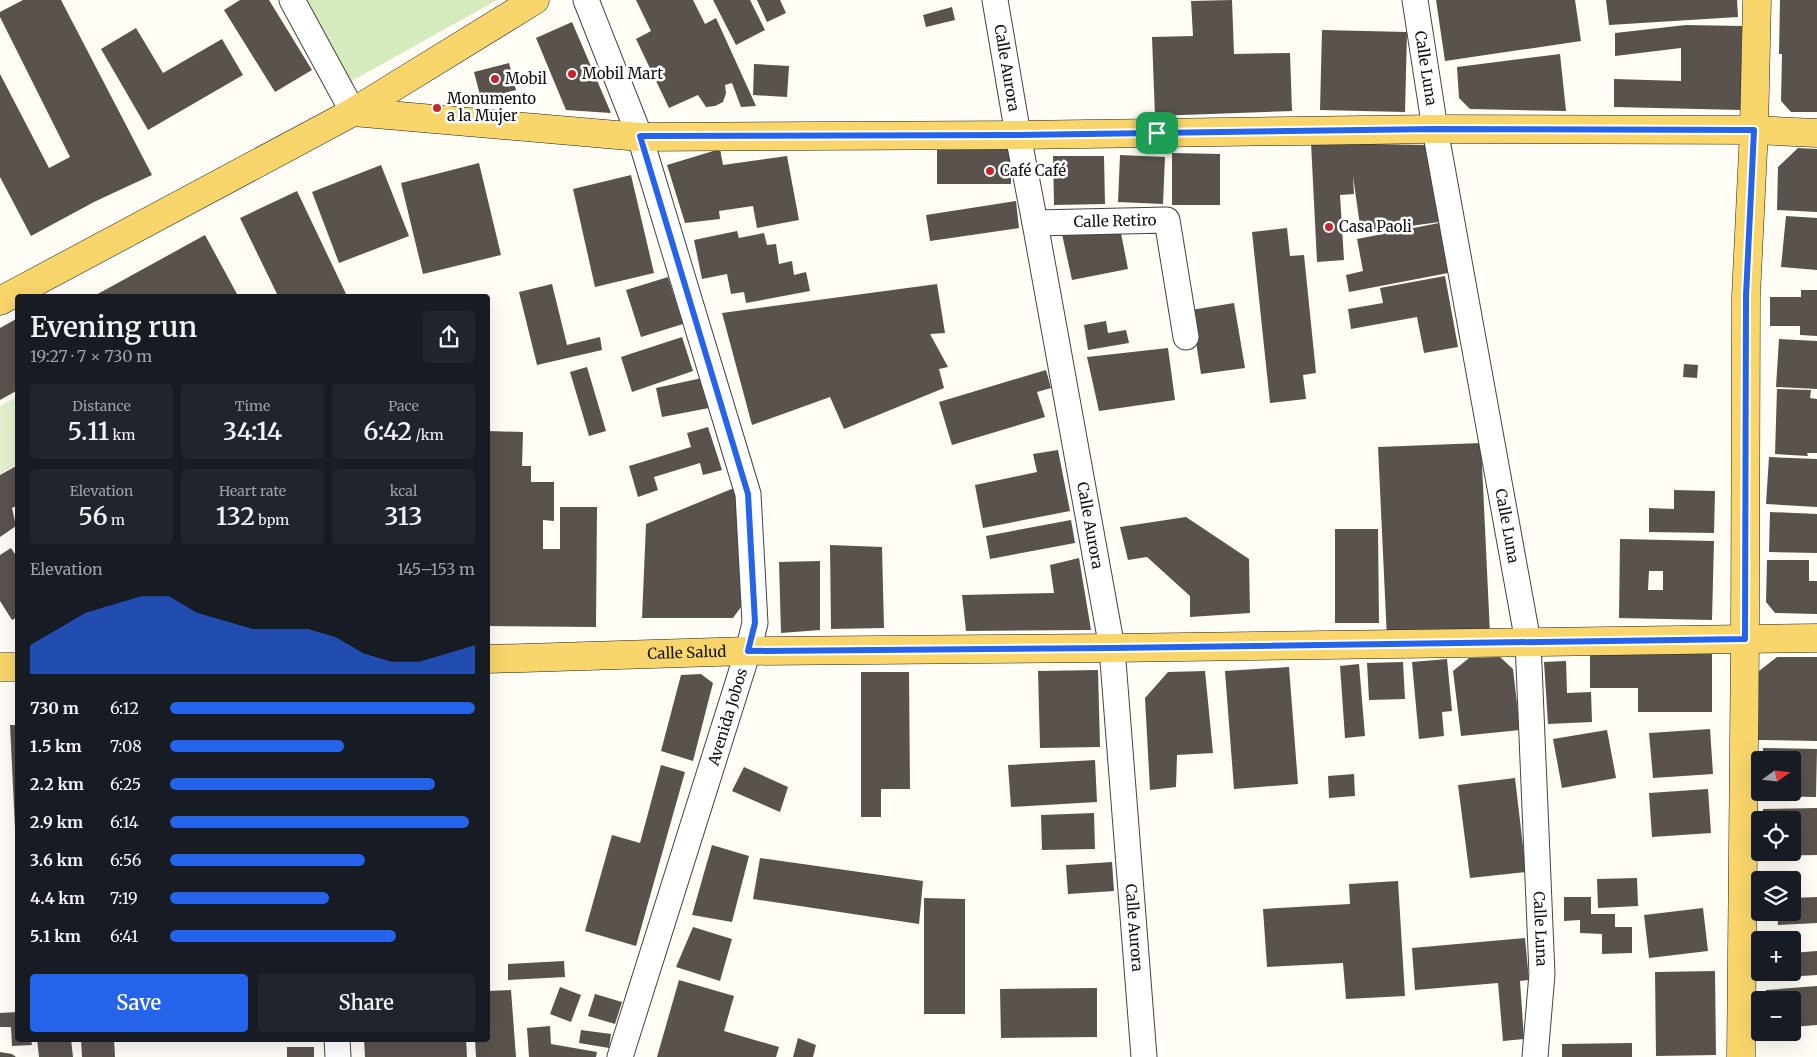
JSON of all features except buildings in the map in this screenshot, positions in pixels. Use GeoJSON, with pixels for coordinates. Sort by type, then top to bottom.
{"type":"FeatureCollection","features":[{"type":"Feature","properties":{"kind":"main road"},"geometry":{"type":"LineString","coordinates":[[0,301],[353,112],[535,0]]}},
{"type":"Feature","properties":{"kind":"main road"},"geometry":{"type":"LineString","coordinates":[[1740,1057],[1745,639],[1746,296],[1754,130],[1757,0]]}},
{"type":"Feature","properties":{"kind":"main road"},"geometry":{"type":"LineString","coordinates":[[353,112],[640,136],[1018,135],[1435,129],[1754,130],[1817,133]]}},
{"type":"Feature","properties":{"kind":"main road","name":"Calle Salud"},"geometry":{"type":"LineString","coordinates":[[490,658],[748,651],[1817,638]]}},
{"type":"Feature","properties":{"kind":"main road"},"geometry":{"type":"LineString","coordinates":[[0,667],[15,666]]}},
{"type":"Feature","properties":{"kind":"street"},"geometry":{"type":"LineString","coordinates":[[292,0],[353,112]]}},
{"type":"Feature","properties":{"kind":"street","name":"Avenida Jobos"},"geometry":{"type":"LineString","coordinates":[[586,0],[640,136],[748,494],[755,623],[748,651],[620,1057]]}},
{"type":"Feature","properties":{"kind":"street","name":"Calle Aurora"},"geometry":{"type":"LineString","coordinates":[[995,0],[1112,648],[1144,1057]]}},
{"type":"Feature","properties":{"kind":"street","name":"Calle Luna"},"geometry":{"type":"LineString","coordinates":[[1415,0],[1435,129],[1528,642],[1542,974],[1535,1057]]}},
{"type":"Feature","properties":{"kind":"street","name":"Calle Retiro"},"geometry":{"type":"LineString","coordinates":[[1035,223],[1167,220],[1186,337]]}},
{"type":"Feature","properties":{"kind":"street"},"geometry":{"type":"LineString","coordinates":[[337,1042],[338,1057]]}},
{"type":"Feature","properties":{"kind":"green space"},"geometry":{"type":"Polygon","coordinates":[[[306,0],[497,0],[350,82],[306,0]]]}},
{"type":"Feature","properties":{"kind":"green space"},"geometry":{"type":"Polygon","coordinates":[[[15,398],[15,465],[0,474],[0,406],[15,398]]]}},
{"type":"Feature","properties":{"kind":"place","name":"Mobil Mart"},"geometry":{"type":"Point","coordinates":[572,74]}},
{"type":"Feature","properties":{"kind":"place","name":"Mobil"},"geometry":{"type":"Point","coordinates":[495,79]}},
{"type":"Feature","properties":{"kind":"place","name":"Monumento a la Mujer"},"geometry":{"type":"Point","coordinates":[437,108]}},
{"type":"Feature","properties":{"kind":"place","name":"Café Café"},"geometry":{"type":"Point","coordinates":[990,171]}},
{"type":"Feature","properties":{"kind":"place","name":"Casa Paoli"},"geometry":{"type":"Point","coordinates":[1329,227]}},
{"type":"Feature","properties":{"kind":"route"},"geometry":{"type":"LineString","coordinates":[[1435,129],[1754,130],[1746,296],[1745,639],[748,651],[755,623],[748,494],[640,136],[1157,133],[1435,129]]}}]}
